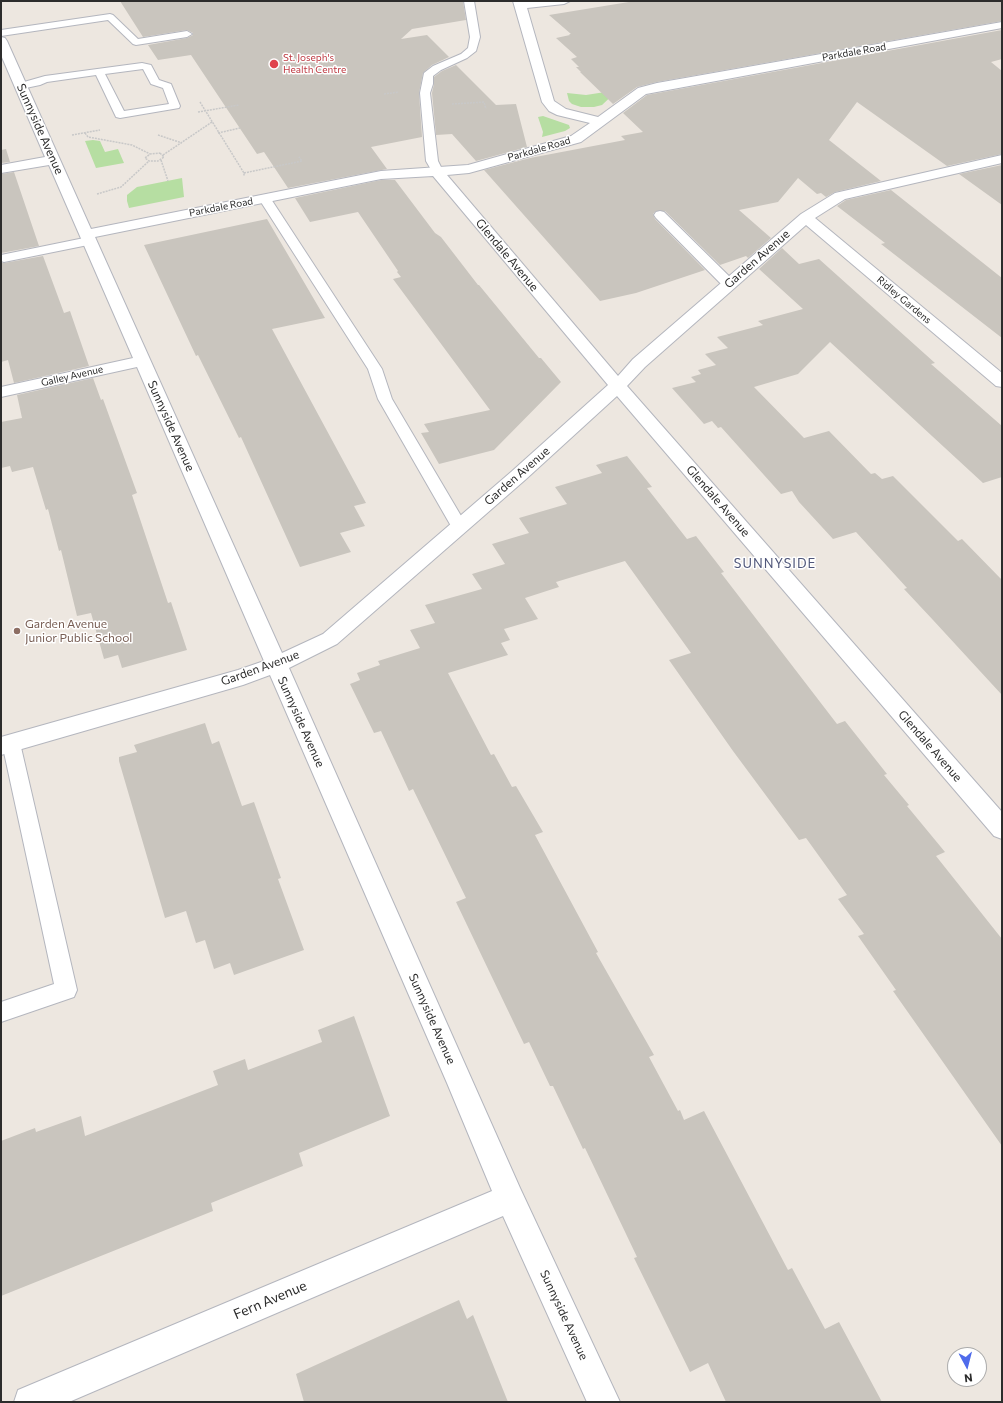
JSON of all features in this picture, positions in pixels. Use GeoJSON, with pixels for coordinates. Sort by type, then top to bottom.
{"type":"FeatureCollection","features":[{"type":"Feature","properties":{"kind":"street"},"geometry":{"type":"LineString","coordinates":[[564,1],[520,3],[548,102],[554,108],[562,112],[598,121]]}},
{"type":"Feature","properties":{"kind":"street","name":"Parkdale Road"},"geometry":{"type":"LineString","coordinates":[[87,237],[381,175],[469,169],[576,139],[598,121],[642,91],[657,86],[1002,26]]}},
{"type":"Feature","properties":{"kind":"street","name":"Sunnyside Avenue"},"geometry":{"type":"LineString","coordinates":[[1,41],[461,1083],[510,1198],[604,1402]]}},
{"type":"Feature","properties":{"kind":"street","name":"Garden Avenue"},"geometry":{"type":"LineString","coordinates":[[6,744],[243,677],[276,665],[330,639],[518,476],[618,386],[639,363],[806,218],[840,196],[887,184],[1002,159]]}},
{"type":"Feature","properties":{"kind":"street"},"geometry":{"type":"LineString","coordinates":[[1,169],[53,160]]}},
{"type":"Feature","properties":{"kind":"street","name":"Glendale Avenue"},"geometry":{"type":"LineString","coordinates":[[437,171],[618,386],[1002,829]]}},
{"type":"Feature","properties":{"kind":"street","name":"Ridley Gardens"},"geometry":{"type":"LineString","coordinates":[[806,218],[1002,382]]}},
{"type":"Feature","properties":{"kind":"street","name":"Galley Avenue"},"geometry":{"type":"LineString","coordinates":[[1,392],[142,360]]}},
{"type":"Feature","properties":{"kind":"street","name":"Fern Avenue"},"geometry":{"type":"LineString","coordinates":[[30,1402],[510,1198]]}},
{"type":"Feature","properties":{"kind":"lane"},"geometry":{"type":"LineString","coordinates":[[437,171],[432,161],[425,93],[428,84],[428,75],[436,68],[464,56],[474,49],[475,37],[469,1]]}},
{"type":"Feature","properties":{"kind":"lane"},"geometry":{"type":"LineString","coordinates":[[1,33],[109,13],[136,42],[187,34]]}},
{"type":"Feature","properties":{"kind":"lane"},"geometry":{"type":"LineString","coordinates":[[21,86],[36,83],[48,86],[85,80],[100,73],[142,66],[147,67],[155,82],[167,86],[175,106],[120,115],[100,73]]}},
{"type":"Feature","properties":{"kind":"lane"},"geometry":{"type":"LineString","coordinates":[[265,199],[375,369],[385,399],[459,526]]}},
{"type":"Feature","properties":{"kind":"lane"},"geometry":{"type":"LineString","coordinates":[[660,215],[729,284]]}},
{"type":"Feature","properties":{"kind":"lane"},"geometry":{"type":"LineString","coordinates":[[4,258],[87,237]]}},
{"type":"Feature","properties":{"kind":"lane"},"geometry":{"type":"LineString","coordinates":[[1,1012],[66,990],[6,744]]}},
{"type":"Feature","properties":{"kind":"path"},"geometry":{"type":"LineString","coordinates":[[198,99],[244,173],[243,178]]}},
{"type":"Feature","properties":{"kind":"path"},"geometry":{"type":"LineString","coordinates":[[445,104],[484,102],[486,109]]}},
{"type":"Feature","properties":{"kind":"path"},"geometry":{"type":"LineString","coordinates":[[168,181],[161,160],[164,157],[163,155],[212,122]]}},
{"type":"Feature","properties":{"kind":"path"},"geometry":{"type":"LineString","coordinates":[[218,133],[240,128]]}},
{"type":"Feature","properties":{"kind":"path"},"geometry":{"type":"LineString","coordinates":[[85,133],[88,137],[132,145],[150,154],[160,153],[163,155]]}},
{"type":"Feature","properties":{"kind":"path"},"geometry":{"type":"LineString","coordinates":[[158,135],[182,143]]}},
{"type":"Feature","properties":{"kind":"path"},"geometry":{"type":"LineString","coordinates":[[149,161],[145,158],[150,154]]}},
{"type":"Feature","properties":{"kind":"path"},"geometry":{"type":"LineString","coordinates":[[244,173],[302,162],[299,157]]}},
{"type":"Feature","properties":{"kind":"path"},"geometry":{"type":"LineString","coordinates":[[94,195],[121,187],[149,161],[161,160]]}},
{"type":"Feature","properties":{"kind":"green space"},"geometry":{"type":"Polygon","coordinates":[[[618,90],[602,105],[594,107],[581,107],[572,104],[569,101],[567,93],[586,95],[618,90]]]}},
{"type":"Feature","properties":{"kind":"green space"},"geometry":{"type":"Polygon","coordinates":[[[543,116],[569,125],[570,128],[565,131],[542,137],[543,132],[538,117],[543,116]]]}},
{"type":"Feature","properties":{"kind":"green space"},"geometry":{"type":"Polygon","coordinates":[[[85,141],[100,141],[105,152],[118,149],[124,163],[96,168],[85,141]]]}},
{"type":"Feature","properties":{"kind":"green space"},"geometry":{"type":"Polygon","coordinates":[[[182,178],[184,197],[129,208],[127,195],[137,187],[182,178]]]}},
{"type":"Feature","properties":{"kind":"building"},"geometry":{"type":"Polygon","coordinates":[[[120,1],[463,1],[466,20],[412,29],[401,39],[427,35],[449,57],[432,65],[423,73],[419,93],[422,137],[371,147],[387,169],[288,188],[264,152],[257,154],[191,55],[158,60],[148,45],[187,38],[193,35],[193,33],[187,30],[143,37],[120,1]]]}},
{"type":"Feature","properties":{"kind":"building"},"geometry":{"type":"Polygon","coordinates":[[[635,1],[1002,1],[1002,21],[657,82],[637,87],[613,104],[576,67],[579,67],[571,59],[577,57],[556,38],[571,34],[549,15],[635,1]]]}},
{"type":"Feature","properties":{"kind":"building"},"geometry":{"type":"Polygon","coordinates":[[[1002,30],[1002,59],[991,62],[1002,71],[1002,154],[947,166],[857,102],[829,140],[881,181],[835,192],[826,197],[821,193],[817,194],[798,178],[778,202],[739,210],[771,238],[748,258],[746,256],[720,265],[665,211],[656,211],[653,214],[655,219],[705,270],[636,293],[600,301],[484,170],[530,158],[625,140],[621,136],[643,132],[623,113],[647,95],[1002,30]]]}},
{"type":"Feature","properties":{"kind":"building"},"geometry":{"type":"Polygon","coordinates":[[[456,65],[496,105],[516,104],[527,147],[476,161],[452,134],[436,135],[432,93],[434,77],[442,71],[456,65]]]}},
{"type":"Feature","properties":{"kind":"building"},"geometry":{"type":"Polygon","coordinates":[[[6,149],[10,162],[1,163],[1,150],[6,149]]]}},
{"type":"Feature","properties":{"kind":"building"},"geometry":{"type":"Polygon","coordinates":[[[1002,165],[1002,205],[959,174],[1002,165]]]}},
{"type":"Feature","properties":{"kind":"building"},"geometry":{"type":"Polygon","coordinates":[[[14,172],[39,246],[1,253],[1,174],[14,172]]]}},
{"type":"Feature","properties":{"kind":"building"},"geometry":{"type":"Polygon","coordinates":[[[381,180],[395,180],[435,233],[441,237],[478,285],[561,382],[494,450],[439,464],[421,433],[429,432],[424,424],[490,410],[393,279],[401,277],[358,212],[310,222],[295,198],[381,180]]]}},
{"type":"Feature","properties":{"kind":"building"},"geometry":{"type":"Polygon","coordinates":[[[891,190],[1002,278],[1002,338],[881,244],[885,243],[837,206],[846,200],[891,190]]]}},
{"type":"Feature","properties":{"kind":"building"},"geometry":{"type":"Polygon","coordinates":[[[267,219],[325,318],[272,329],[366,503],[354,506],[365,526],[340,533],[351,552],[300,567],[241,437],[239,438],[198,355],[196,356],[144,245],[267,219]]]}},
{"type":"Feature","properties":{"kind":"building"},"geometry":{"type":"Polygon","coordinates":[[[782,248],[799,264],[819,259],[935,363],[931,364],[1002,426],[1002,477],[983,483],[830,342],[798,374],[754,387],[804,438],[829,431],[871,474],[875,473],[882,479],[893,476],[958,541],[962,539],[1002,580],[1002,695],[904,589],[907,588],[856,532],[833,539],[799,502],[792,491],[781,494],[721,427],[718,428],[712,421],[704,424],[672,388],[696,382],[691,377],[701,374],[698,370],[716,365],[705,354],[728,348],[717,337],[763,325],[758,321],[803,309],[759,269],[782,248]]]}},
{"type":"Feature","properties":{"kind":"building"},"geometry":{"type":"Polygon","coordinates":[[[43,256],[64,313],[70,311],[89,366],[14,383],[8,360],[1,362],[1,263],[43,256]]]}},
{"type":"Feature","properties":{"kind":"building"},"geometry":{"type":"Polygon","coordinates":[[[93,378],[101,400],[103,399],[137,493],[132,495],[168,603],[171,602],[187,650],[122,668],[118,655],[104,659],[91,613],[77,616],[61,550],[59,551],[48,509],[46,510],[33,467],[12,472],[10,466],[1,468],[1,422],[22,418],[17,395],[93,378]]]}},
{"type":"Feature","properties":{"kind":"building"},"geometry":{"type":"Polygon","coordinates":[[[627,456],[652,487],[647,488],[687,539],[696,536],[724,572],[721,573],[837,724],[845,721],[887,774],[884,775],[909,805],[907,806],[945,852],[936,856],[1002,939],[1002,1146],[893,991],[896,990],[858,936],[864,934],[838,899],[847,895],[806,838],[799,840],[733,751],[669,660],[691,653],[625,561],[556,582],[559,587],[525,598],[538,619],[504,629],[510,640],[501,643],[508,655],[448,673],[491,755],[494,754],[512,787],[516,786],[543,832],[535,835],[598,952],[596,953],[654,1055],[649,1057],[678,1111],[680,1110],[684,1120],[704,1111],[788,1270],[792,1268],[825,1329],[839,1322],[882,1402],[726,1402],[708,1363],[690,1372],[634,1258],[637,1257],[585,1148],[583,1149],[553,1086],[550,1086],[529,1042],[524,1044],[456,902],[466,898],[413,789],[409,791],[381,731],[374,733],[350,684],[360,680],[357,673],[380,665],[378,661],[420,648],[410,630],[435,623],[425,605],[482,589],[472,574],[505,564],[492,544],[529,533],[519,518],[567,504],[555,487],[602,473],[596,465],[627,456]]]}},
{"type":"Feature","properties":{"kind":"building"},"geometry":{"type":"Polygon","coordinates":[[[205,723],[212,744],[219,741],[242,806],[254,802],[281,878],[278,879],[304,950],[234,975],[230,963],[214,969],[205,940],[196,943],[186,911],[165,918],[119,761],[119,757],[137,752],[134,745],[205,723]]]}},
{"type":"Feature","properties":{"kind":"building"},"geometry":{"type":"Polygon","coordinates":[[[354,1016],[390,1116],[299,1153],[303,1166],[211,1203],[213,1211],[1,1296],[1,1141],[35,1128],[36,1132],[81,1116],[85,1136],[218,1085],[213,1071],[245,1059],[248,1070],[322,1042],[318,1030],[354,1016]]]}},
{"type":"Feature","properties":{"kind":"building"},"geometry":{"type":"Polygon","coordinates":[[[459,1300],[467,1319],[473,1315],[508,1402],[304,1402],[296,1374],[459,1300]]]}},
{"type":"Feature","properties":{"kind":"place","name":"St. Joseph's Health Centre"},"geometry":{"type":"Point","coordinates":[274,64]}},
{"type":"Feature","properties":{"kind":"place","name":"Garden Avenue Junior Public School"},"geometry":{"type":"Point","coordinates":[17,631]}},
{"type":"Feature","properties":{"kind":"district","name":"SUNNYSIDE"},"geometry":{"type":"Point","coordinates":[775,564]}}]}
